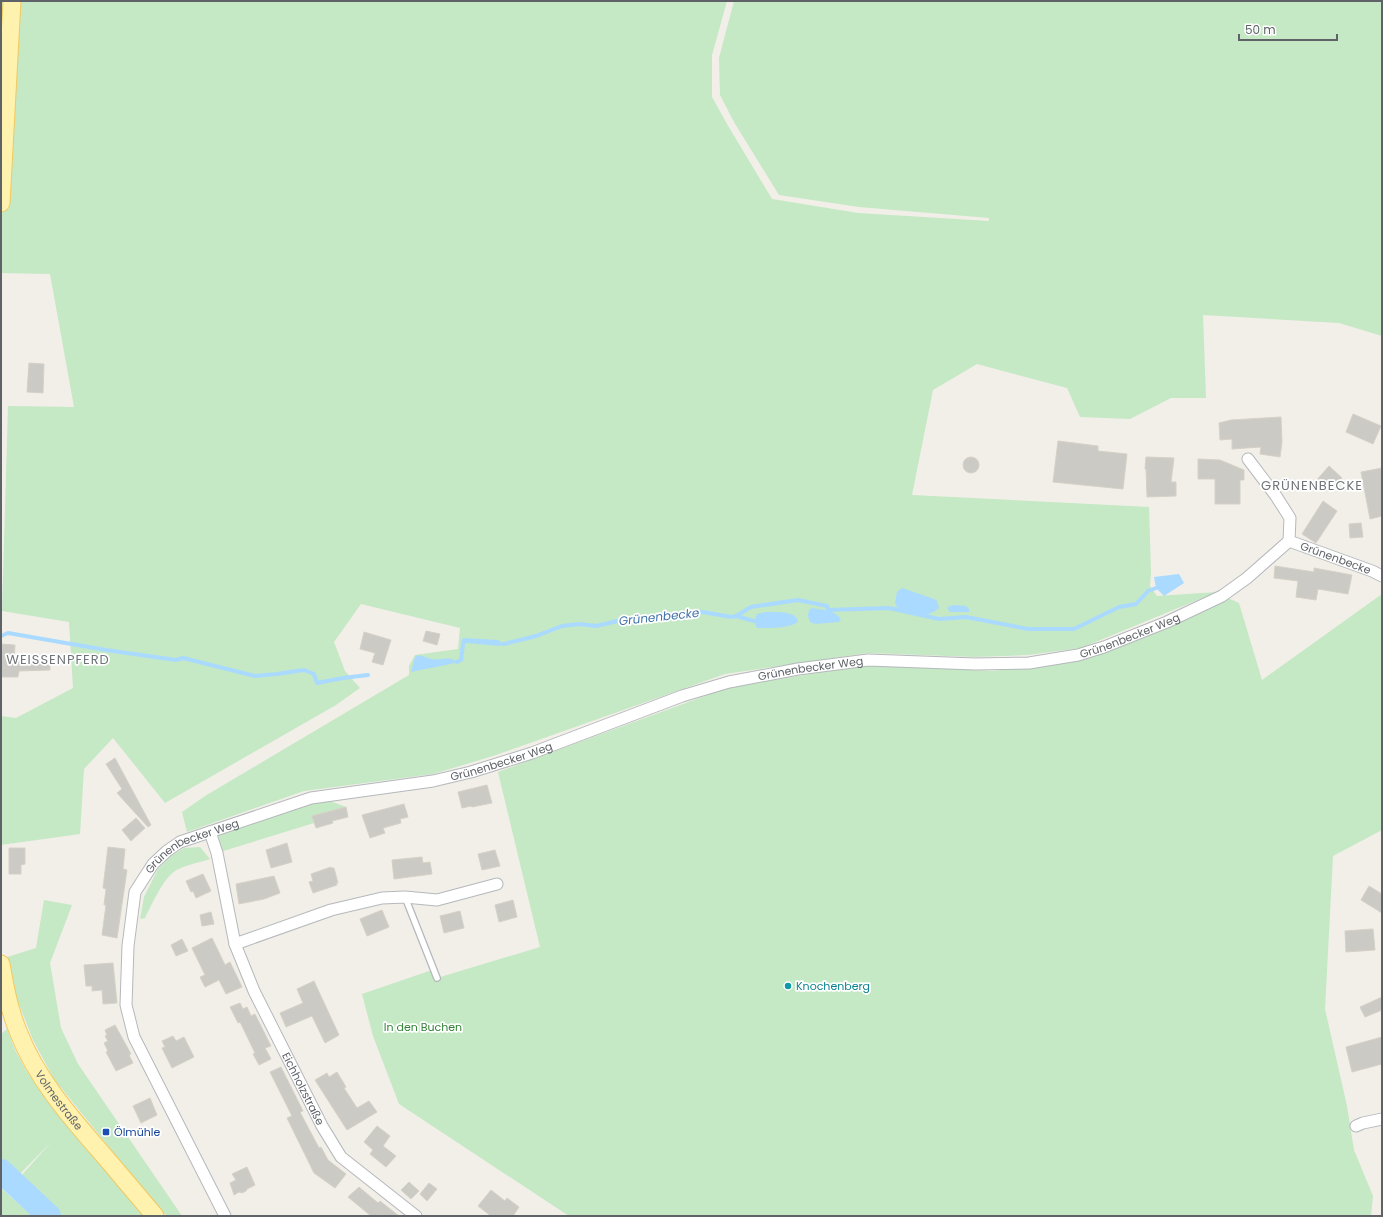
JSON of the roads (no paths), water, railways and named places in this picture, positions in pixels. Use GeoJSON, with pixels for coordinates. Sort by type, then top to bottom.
{"type":"FeatureCollection","features":[{"type":"Feature","properties":{"kind":"main road"},"geometry":{"type":"LineString","coordinates":[[1,203],[12,1]]}},
{"type":"Feature","properties":{"kind":"main road","name":"Volmestraße"},"geometry":{"type":"LineString","coordinates":[[1,964],[6,995],[18,1032],[29,1056],[55,1097],[77,1125],[155,1216]]}},
{"type":"Feature","properties":{"kind":"street","name":"Grünenbecke"},"geometry":{"type":"LineString","coordinates":[[1222,596],[1247,578],[1289,541],[1290,518],[1276,496],[1248,459]]}},
{"type":"Feature","properties":{"kind":"street","name":"Grünenbecke"},"geometry":{"type":"LineString","coordinates":[[1289,541],[1382,576]]}},
{"type":"Feature","properties":{"kind":"street","name":"Grünenbecker Weg"},"geometry":{"type":"LineString","coordinates":[[225,1216],[134,1038],[126,1005],[128,946],[135,892],[153,864],[167,851],[180,842],[311,798],[433,781],[471,772],[532,753],[682,696],[729,682],[798,669],[868,660],[975,664],[1029,664],[1078,655],[1104,647],[1167,622],[1222,596]]}},
{"type":"Feature","properties":{"kind":"street","name":"Eichholzstraße"},"geometry":{"type":"LineString","coordinates":[[210,832],[217,853],[235,944],[254,991],[322,1126],[341,1157],[416,1216]]}},
{"type":"Feature","properties":{"kind":"street"},"geometry":{"type":"LineString","coordinates":[[235,944],[332,910],[382,898],[405,897],[437,900],[497,884]]}},
{"type":"Feature","properties":{"kind":"street"},"geometry":{"type":"LineString","coordinates":[[1356,1126],[1382,1119]]}},
{"type":"Feature","properties":{"kind":"lane"},"geometry":{"type":"LineString","coordinates":[[405,897],[437,978]]}},
{"type":"Feature","properties":{"kind":"water"},"geometry":{"type":"Polygon","coordinates":[[[1179,574],[1184,583],[1164,596],[1156,588],[1154,577],[1179,574]]]}},
{"type":"Feature","properties":{"kind":"water"},"geometry":{"type":"Polygon","coordinates":[[[902,588],[934,599],[937,601],[939,608],[934,612],[924,615],[914,614],[898,609],[895,603],[897,592],[902,588]]]}},
{"type":"Feature","properties":{"kind":"water"},"geometry":{"type":"Polygon","coordinates":[[[949,606],[966,606],[969,609],[969,612],[950,612],[947,608],[949,606]]]}},
{"type":"Feature","properties":{"kind":"water"},"geometry":{"type":"Polygon","coordinates":[[[812,608],[832,612],[841,619],[839,622],[815,624],[810,622],[808,616],[809,610],[812,608]]]}},
{"type":"Feature","properties":{"kind":"water"},"geometry":{"type":"Polygon","coordinates":[[[765,612],[784,612],[794,615],[798,622],[784,627],[757,628],[754,621],[757,614],[765,612]]]}},
{"type":"Feature","properties":{"kind":"water"},"geometry":{"type":"Polygon","coordinates":[[[463,638],[498,640],[504,644],[499,646],[467,643],[463,644],[461,641],[463,638]]]}},
{"type":"Feature","properties":{"kind":"water"},"geometry":{"type":"Polygon","coordinates":[[[418,655],[431,659],[451,659],[457,662],[411,672],[415,657],[418,655]]]}},
{"type":"Feature","properties":{"kind":"waterway","name":"Grünenbecke"},"geometry":{"type":"LineString","coordinates":[[504,644],[536,636],[562,626],[579,624],[596,626],[626,619],[703,612],[731,617],[736,616],[751,607],[798,600],[827,606],[828,610],[889,608],[939,619],[966,617],[1028,629],[1074,629],[1119,607],[1136,604],[1148,591],[1156,588]]}},
{"type":"Feature","properties":{"kind":"waterway"},"geometry":{"type":"LineString","coordinates":[[736,616],[754,621]]}},
{"type":"Feature","properties":{"kind":"waterway","name":"Grünenbecke"},"geometry":{"type":"LineString","coordinates":[[1,636],[8,633],[106,650],[176,660],[183,658],[255,676],[304,670],[314,674],[317,683],[368,675]]}},
{"type":"Feature","properties":{"kind":"waterway","name":"Grünenbecke"},"geometry":{"type":"LineString","coordinates":[[457,662],[461,660],[463,644]]}},
{"type":"Feature","properties":{"kind":"waterway"},"geometry":{"type":"LineString","coordinates":[[1,1171],[49,1216]]}},
{"type":"Feature","properties":{"kind":"place","name":"Knochenberg"},"geometry":{"type":"Point","coordinates":[788,986]}},
{"type":"Feature","properties":{"kind":"place","name":"Ölmühle"},"geometry":{"type":"Point","coordinates":[106,1132]}},
{"type":"Feature","properties":{"kind":"district","name":"GRÜNENBECKE"},"geometry":{"type":"Point","coordinates":[1312,485]}},
{"type":"Feature","properties":{"kind":"district","name":"WEISSENPFERD"},"geometry":{"type":"Point","coordinates":[58,659]}},
{"type":"Feature","properties":{"kind":"park label","name":"In den Buchen"},"geometry":{"type":"Point","coordinates":[423,1027]}}]}
